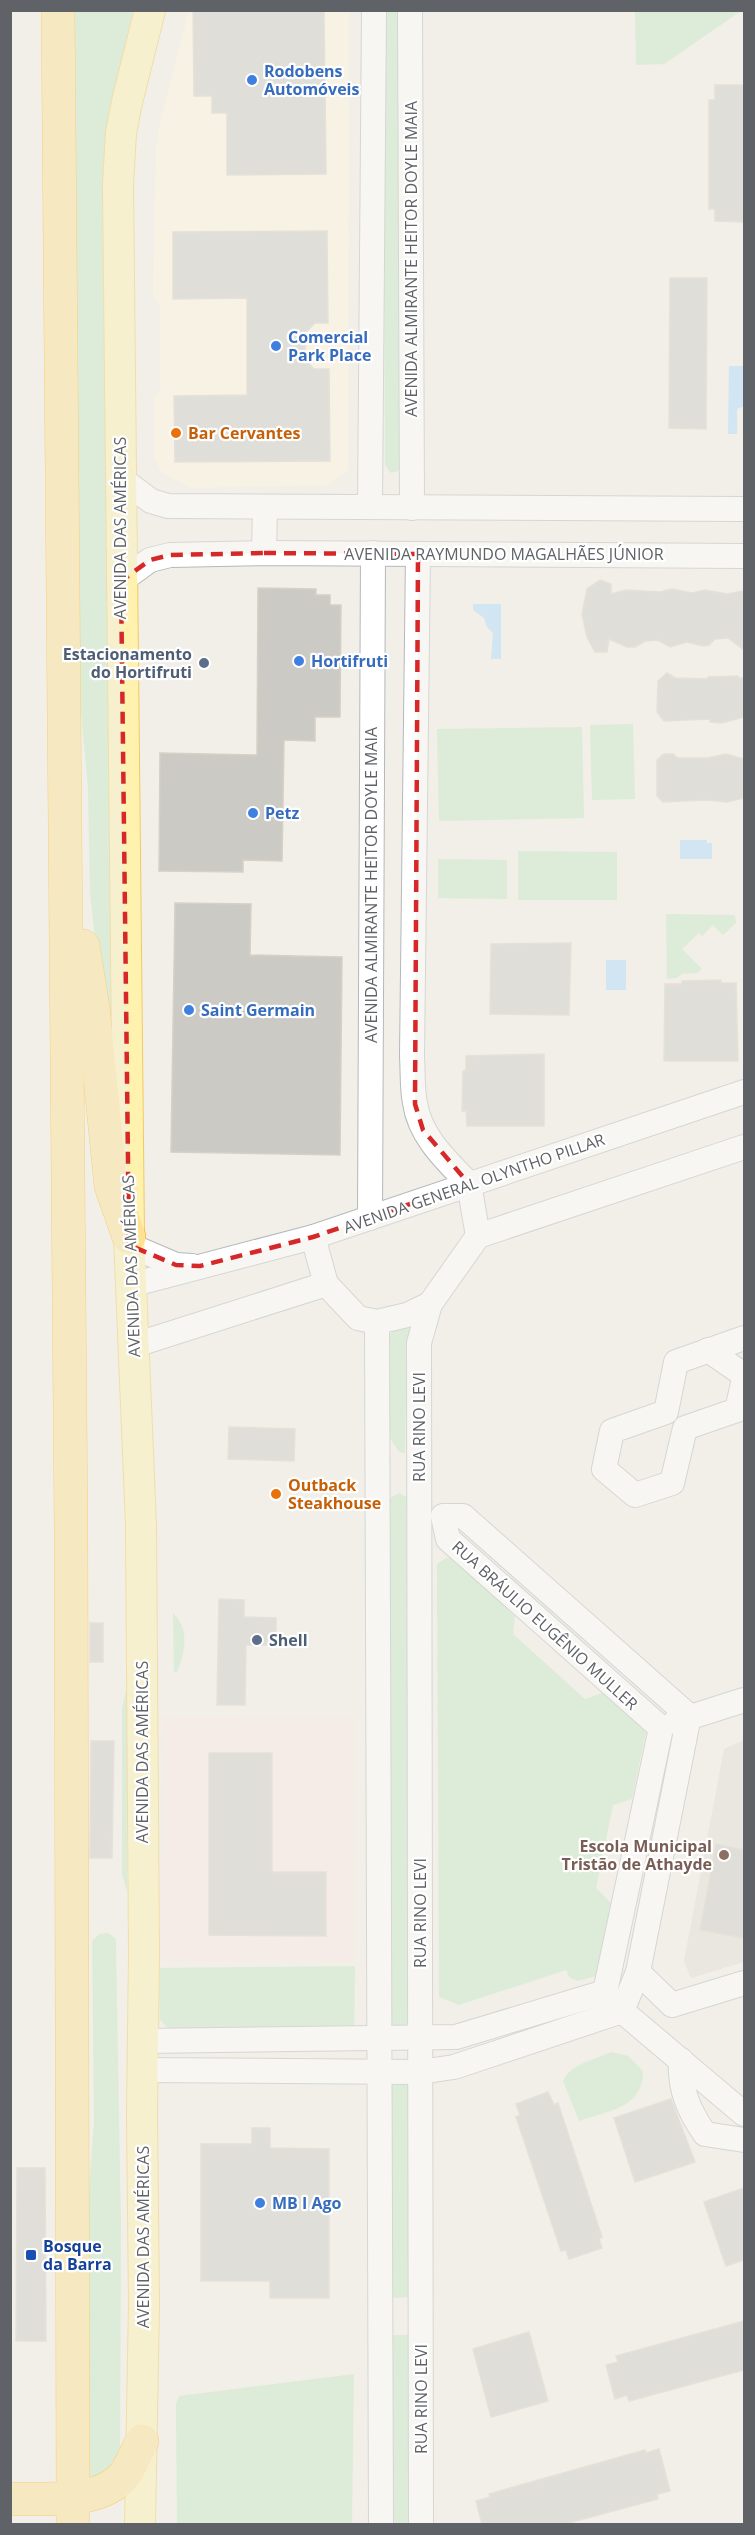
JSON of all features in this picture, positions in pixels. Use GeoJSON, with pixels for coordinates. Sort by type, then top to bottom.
{"type":"FeatureCollection","features":[{"type":"Feature","properties":{"kind":"highway"},"geometry":{"type":"LineString","coordinates":[[58,10],[71,1515],[73,2511]]}},
{"type":"Feature","properties":{"kind":"highway"},"geometry":{"type":"LineString","coordinates":[[65,735],[72,750],[74,892],[93,1008],[111,1186],[129,1241]]}},
{"type":"Feature","properties":{"kind":"highway"},"geometry":{"type":"LineString","coordinates":[[10,2499],[73,2511],[98,2492],[113,2485],[125,2473],[142,2441]]}},
{"type":"Feature","properties":{"kind":"main road","name":"AVENIDA DAS AMÉRICAS"},"geometry":{"type":"LineString","coordinates":[[140,2524],[144,1953],[141,1525],[129,1241],[118,184],[121,133],[150,10]]}},
{"type":"Feature","properties":{"kind":"street"},"geometry":{"type":"LineString","coordinates":[[370,507],[374,10]]}},
{"type":"Feature","properties":{"kind":"street","name":"AVENIDA ALMIRANTE HEITOR DOYLE MAIA"},"geometry":{"type":"LineString","coordinates":[[410,10],[412,508]]}},
{"type":"Feature","properties":{"kind":"street"},"geometry":{"type":"LineString","coordinates":[[120,478],[151,501],[168,506],[744,509]]}},
{"type":"Feature","properties":{"kind":"street"},"geometry":{"type":"LineString","coordinates":[[264,553],[265,507]]}},
{"type":"Feature","properties":{"kind":"street","name":"AVENIDA ALMIRANTE HEITOR DOYLE MAIA"},"geometry":{"type":"LineString","coordinates":[[370,1218],[373,553]]}},
{"type":"Feature","properties":{"kind":"street","name":"AVENIDA RAYMUNDO MAGALHÃES JÚNIOR"},"geometry":{"type":"LineString","coordinates":[[121,581],[150,561],[170,555],[373,553],[744,556]]}},
{"type":"Feature","properties":{"kind":"street"},"geometry":{"type":"LineString","coordinates":[[418,554],[412,1056],[415,1104],[423,1130],[440,1153],[469,1184],[478,1236]]}},
{"type":"Feature","properties":{"kind":"street","name":"AVENIDA GENERAL OLYNTHO PILLAR"},"geometry":{"type":"LineString","coordinates":[[131,1284],[313,1237],[744,1092]]}},
{"type":"Feature","properties":{"kind":"street"},"geometry":{"type":"LineString","coordinates":[[313,1237],[326,1284],[357,1318],[377,1322],[407,1315],[430,1304],[478,1236],[744,1147]]}},
{"type":"Feature","properties":{"kind":"street","name":"AVENIDA GENERAL OLYNTHO PILLAR"},"geometry":{"type":"LineString","coordinates":[[129,1241],[176,1265],[200,1266]]}},
{"type":"Feature","properties":{"kind":"street"},"geometry":{"type":"LineString","coordinates":[[135,1345],[326,1284]]}},
{"type":"Feature","properties":{"kind":"street","name":"RUA RINO LEVI"},"geometry":{"type":"LineString","coordinates":[[421,2524],[419,1344],[430,1304]]}},
{"type":"Feature","properties":{"kind":"street"},"geometry":{"type":"LineString","coordinates":[[377,1322],[381,2524]]}},
{"type":"Feature","properties":{"kind":"street"},"geometry":{"type":"LineString","coordinates":[[708,1350],[744,1377],[737,1410],[685,1428],[672,1483],[635,1495],[604,1469],[612,1431],[666,1412],[676,1362],[708,1350],[744,1338]]}},
{"type":"Feature","properties":{"kind":"street","name":"RUA BRÁULIO EUGÊNIO MULLER"},"geometry":{"type":"LineString","coordinates":[[661,1728],[448,1539],[443,1516],[463,1516],[689,1716]]}},
{"type":"Feature","properties":{"kind":"street"},"geometry":{"type":"LineString","coordinates":[[605,1992],[661,1728],[689,1716],[744,1700]]}},
{"type":"Feature","properties":{"kind":"street"},"geometry":{"type":"LineString","coordinates":[[143,2056],[420,2072],[454,2067],[622,2011],[638,1972],[689,1716]]}},
{"type":"Feature","properties":{"kind":"street"},"geometry":{"type":"LineString","coordinates":[[638,1972],[672,2005],[744,1983]]}},
{"type":"Feature","properties":{"kind":"street"},"geometry":{"type":"LineString","coordinates":[[143,2056],[379,2038],[456,2037],[605,1992]]}},
{"type":"Feature","properties":{"kind":"street"},"geometry":{"type":"LineString","coordinates":[[605,1992],[622,2011],[744,2114]]}},
{"type":"Feature","properties":{"kind":"street"},"geometry":{"type":"LineString","coordinates":[[681,2060],[682,2090],[690,2112],[705,2134],[744,2140]]}},
{"type":"Feature","properties":{"kind":"highlighted area"},"geometry":{"type":"Polygon","coordinates":[[[418,554],[415,1104],[423,1130],[469,1184],[313,1237],[200,1266],[176,1265],[129,1245],[121,581],[150,560],[170,555],[418,554]]]}},
{"type":"Feature","properties":{"kind":"shaded area"},"geometry":{"type":"Polygon","coordinates":[[[189,11],[349,11],[348,470],[329,485],[191,488],[162,473],[154,457],[154,399],[160,389],[160,306],[153,294],[156,149],[160,121],[189,11]]]}},
{"type":"Feature","properties":{"kind":"shaded area"},"geometry":{"type":"Polygon","coordinates":[[[162,1717],[355,1718],[354,1962],[161,1961],[162,1717]]]}},
{"type":"Feature","properties":{"kind":"shaded area","name":"Escola Municipal Tristão de Athayde"},"geometry":{"type":"Polygon","coordinates":[[[744,1740],[744,1962],[691,1978],[684,1961],[724,1749],[744,1740]]]}},
{"type":"Feature","properties":{"kind":"green space"},"geometry":{"type":"Polygon","coordinates":[[[635,10],[741,11],[664,64],[636,65],[635,10]]]}},
{"type":"Feature","properties":{"kind":"green space"},"geometry":{"type":"Polygon","coordinates":[[[70,11],[133,11],[114,95],[110,775],[111,1046],[99,973],[90,894],[88,787],[75,650],[70,11]]]}},
{"type":"Feature","properties":{"kind":"green space"},"geometry":{"type":"Polygon","coordinates":[[[383,11],[400,11],[401,462],[398,471],[391,473],[385,465],[383,11]]]}},
{"type":"Feature","properties":{"kind":"green space"},"geometry":{"type":"Polygon","coordinates":[[[633,724],[635,799],[592,800],[590,725],[633,724]]]}},
{"type":"Feature","properties":{"kind":"green space"},"geometry":{"type":"Polygon","coordinates":[[[582,727],[584,818],[439,821],[437,729],[582,727]]]}},
{"type":"Feature","properties":{"kind":"green space"},"geometry":{"type":"Polygon","coordinates":[[[518,851],[617,852],[617,900],[518,900],[518,851]]]}},
{"type":"Feature","properties":{"kind":"green space"},"geometry":{"type":"Polygon","coordinates":[[[438,859],[507,860],[507,899],[438,898],[438,859]]]}},
{"type":"Feature","properties":{"kind":"green space"},"geometry":{"type":"Polygon","coordinates":[[[666,914],[735,915],[736,923],[723,935],[713,925],[702,936],[699,933],[682,949],[702,969],[697,973],[682,974],[677,978],[667,979],[666,914]]]}},
{"type":"Feature","properties":{"kind":"green space"},"geometry":{"type":"Polygon","coordinates":[[[413,1324],[407,1339],[405,1453],[399,1452],[387,1433],[389,1336],[394,1329],[413,1324]]]}},
{"type":"Feature","properties":{"kind":"green space"},"geometry":{"type":"Polygon","coordinates":[[[399,1493],[408,1498],[409,2028],[389,2029],[388,1499],[399,1493]]]}},
{"type":"Feature","properties":{"kind":"green space"},"geometry":{"type":"Polygon","coordinates":[[[452,1557],[515,1616],[513,1634],[585,1699],[605,1692],[646,1732],[632,1799],[613,1805],[596,1888],[612,1904],[596,1976],[578,1981],[570,1978],[566,1970],[459,2005],[439,1997],[437,1564],[452,1557]]]}},
{"type":"Feature","properties":{"kind":"green space"},"geometry":{"type":"Polygon","coordinates":[[[173,1613],[182,1626],[184,1634],[184,1649],[177,1672],[174,1672],[173,1613]]]}},
{"type":"Feature","properties":{"kind":"green space"},"geometry":{"type":"Polygon","coordinates":[[[126,1692],[127,1891],[122,1874],[122,1708],[126,1692]]]}},
{"type":"Feature","properties":{"kind":"green space"},"geometry":{"type":"Polygon","coordinates":[[[108,1933],[116,1939],[121,2227],[120,2460],[113,2473],[85,2481],[89,2189],[94,2122],[92,1941],[100,1934],[108,1933]]]}},
{"type":"Feature","properties":{"kind":"green space"},"geometry":{"type":"Polygon","coordinates":[[[355,1966],[354,2031],[170,2032],[160,2019],[159,1968],[355,1966]]]}},
{"type":"Feature","properties":{"kind":"green space"},"geometry":{"type":"Polygon","coordinates":[[[612,2052],[628,2056],[643,2071],[642,2083],[631,2100],[622,2106],[579,2121],[563,2081],[566,2075],[577,2066],[612,2052]]]}},
{"type":"Feature","properties":{"kind":"green space"},"geometry":{"type":"Polygon","coordinates":[[[390,2084],[409,2084],[408,2297],[390,2298],[390,2084]]]}},
{"type":"Feature","properties":{"kind":"green space"},"geometry":{"type":"Polygon","coordinates":[[[392,2335],[411,2335],[411,2524],[392,2524],[392,2335]]]}},
{"type":"Feature","properties":{"kind":"green space"},"geometry":{"type":"Polygon","coordinates":[[[354,2374],[352,2524],[177,2524],[176,2404],[179,2396],[354,2374]]]}},
{"type":"Feature","properties":{"kind":"water"},"geometry":{"type":"Polygon","coordinates":[[[729,366],[744,366],[744,406],[737,409],[737,434],[728,434],[729,366]]]}},
{"type":"Feature","properties":{"kind":"water"},"geometry":{"type":"Polygon","coordinates":[[[473,604],[501,604],[501,659],[491,659],[493,633],[487,627],[484,618],[473,610],[473,604]]]}},
{"type":"Feature","properties":{"kind":"water"},"geometry":{"type":"Polygon","coordinates":[[[680,840],[707,840],[707,843],[712,843],[712,859],[680,859],[680,840]]]}},
{"type":"Feature","properties":{"kind":"water"},"geometry":{"type":"Polygon","coordinates":[[[606,960],[626,960],[626,990],[606,990],[606,960]]]}},
{"type":"Feature","properties":{"kind":"building"},"geometry":{"type":"Polygon","coordinates":[[[193,10],[324,10],[326,174],[227,175],[227,113],[212,113],[212,96],[194,96],[193,10]]]}},
{"type":"Feature","properties":{"kind":"building"},"geometry":{"type":"Polygon","coordinates":[[[715,85],[744,85],[744,222],[715,221],[715,209],[709,209],[709,100],[715,100],[715,85]]]}},
{"type":"Feature","properties":{"kind":"building","name":"Comercial Park Place"},"geometry":{"type":"Polygon","coordinates":[[[327,231],[328,323],[315,323],[305,333],[305,359],[314,369],[329,369],[330,461],[175,462],[174,396],[247,395],[247,298],[173,299],[173,232],[327,231]]]}},
{"type":"Feature","properties":{"kind":"building"},"geometry":{"type":"Polygon","coordinates":[[[670,278],[707,278],[706,429],[669,428],[670,278]]]}},
{"type":"Feature","properties":{"kind":"building"},"geometry":{"type":"Polygon","coordinates":[[[600,580],[611,584],[611,594],[626,590],[660,592],[672,589],[692,593],[705,590],[727,594],[744,591],[744,650],[728,638],[715,639],[709,645],[703,646],[687,642],[670,647],[658,640],[645,641],[635,647],[627,647],[609,639],[607,652],[595,652],[587,637],[582,614],[587,589],[600,580]]]}},
{"type":"Feature","properties":{"kind":"building"},"geometry":{"type":"Polygon","coordinates":[[[258,588],[316,589],[316,595],[330,595],[330,605],[341,605],[340,717],[315,717],[315,741],[284,740],[282,861],[243,860],[243,872],[159,871],[160,753],[257,755],[258,588]]]}},
{"type":"Feature","properties":{"kind":"building"},"geometry":{"type":"Polygon","coordinates":[[[667,673],[675,678],[708,679],[708,677],[738,676],[738,678],[744,678],[744,717],[722,723],[710,722],[710,719],[664,721],[657,712],[658,681],[667,673]]]}},
{"type":"Feature","properties":{"kind":"building"},"geometry":{"type":"Polygon","coordinates":[[[664,754],[673,754],[677,758],[708,758],[726,754],[744,759],[744,798],[727,802],[706,800],[663,802],[657,796],[657,760],[664,754]]]}},
{"type":"Feature","properties":{"kind":"building"},"geometry":{"type":"Polygon","coordinates":[[[175,903],[251,904],[250,955],[342,957],[340,1155],[171,1152],[175,903]]]}},
{"type":"Feature","properties":{"kind":"building"},"geometry":{"type":"Polygon","coordinates":[[[571,943],[569,1015],[490,1014],[491,944],[571,943]]]}},
{"type":"Feature","properties":{"kind":"building"},"geometry":{"type":"Polygon","coordinates":[[[721,980],[720,983],[736,983],[738,1061],[664,1061],[665,984],[721,980]]]}},
{"type":"Feature","properties":{"kind":"building"},"geometry":{"type":"Polygon","coordinates":[[[544,1054],[544,1126],[467,1126],[466,1111],[462,1111],[463,1071],[466,1070],[466,1056],[544,1054]]]}},
{"type":"Feature","properties":{"kind":"building"},"geometry":{"type":"Polygon","coordinates":[[[229,1427],[295,1429],[294,1461],[228,1459],[229,1427]]]}},
{"type":"Feature","properties":{"kind":"building"},"geometry":{"type":"Polygon","coordinates":[[[219,1599],[244,1600],[244,1617],[276,1618],[276,1645],[246,1645],[245,1705],[217,1705],[219,1599]]]}},
{"type":"Feature","properties":{"kind":"building"},"geometry":{"type":"Polygon","coordinates":[[[90,1623],[103,1623],[103,1662],[90,1662],[90,1623]]]}},
{"type":"Feature","properties":{"kind":"building"},"geometry":{"type":"Polygon","coordinates":[[[91,1741],[114,1741],[112,1858],[90,1858],[91,1741]]]}},
{"type":"Feature","properties":{"kind":"building"},"geometry":{"type":"Polygon","coordinates":[[[209,1753],[272,1753],[272,1872],[326,1872],[326,1936],[209,1935],[209,1753]]]}},
{"type":"Feature","properties":{"kind":"building"},"geometry":{"type":"Polygon","coordinates":[[[716,1844],[744,1850],[744,1938],[700,1930],[716,1844]]]}},
{"type":"Feature","properties":{"kind":"building"},"geometry":{"type":"Polygon","coordinates":[[[548,2092],[554,2105],[558,2103],[602,2237],[599,2239],[602,2248],[569,2259],[566,2250],[561,2251],[516,2117],[520,2115],[516,2104],[548,2092]]]}},
{"type":"Feature","properties":{"kind":"building"},"geometry":{"type":"Polygon","coordinates":[[[671,2099],[695,2162],[635,2182],[614,2118],[671,2099]]]}},
{"type":"Feature","properties":{"kind":"building"},"geometry":{"type":"Polygon","coordinates":[[[252,2128],[270,2128],[270,2148],[329,2149],[329,2298],[270,2298],[270,2281],[201,2281],[201,2144],[252,2144],[252,2128]]]}},
{"type":"Feature","properties":{"kind":"building","name":"Bosque da Barra"},"geometry":{"type":"Polygon","coordinates":[[[17,2168],[45,2168],[46,2341],[16,2341],[17,2168]]]}},
{"type":"Feature","properties":{"kind":"building"},"geometry":{"type":"Polygon","coordinates":[[[744,2188],[744,2260],[726,2266],[704,2202],[744,2188]]]}},
{"type":"Feature","properties":{"kind":"building"},"geometry":{"type":"Polygon","coordinates":[[[744,2321],[744,2370],[629,2401],[627,2395],[615,2399],[606,2365],[618,2362],[616,2356],[744,2321]]]}},
{"type":"Feature","properties":{"kind":"building"},"geometry":{"type":"Polygon","coordinates":[[[529,2332],[548,2401],[491,2417],[473,2349],[529,2332]]]}},
{"type":"Feature","properties":{"kind":"building"},"geometry":{"type":"Polygon","coordinates":[[[659,2449],[670,2491],[657,2494],[658,2499],[565,2524],[482,2524],[476,2501],[490,2497],[489,2494],[645,2450],[646,2453],[659,2449]]]}},
{"type":"Feature","properties":{"kind":"place","name":"Rodobens Automóveis"},"geometry":{"type":"Point","coordinates":[252,80]}},
{"type":"Feature","properties":{"kind":"place","name":"Comercial Park Place"},"geometry":{"type":"Point","coordinates":[276,346]}},
{"type":"Feature","properties":{"kind":"place","name":"Bar Cervantes"},"geometry":{"type":"Point","coordinates":[176,433]}},
{"type":"Feature","properties":{"kind":"place","name":"Hortifruti"},"geometry":{"type":"Point","coordinates":[299,661]}},
{"type":"Feature","properties":{"kind":"place","name":"Estacionamento do Hortifruti"},"geometry":{"type":"Point","coordinates":[204,663]}},
{"type":"Feature","properties":{"kind":"place","name":"Petz"},"geometry":{"type":"Point","coordinates":[253,813]}},
{"type":"Feature","properties":{"kind":"place","name":"Saint Germain"},"geometry":{"type":"Point","coordinates":[189,1010]}},
{"type":"Feature","properties":{"kind":"place","name":"Outback Steakhouse"},"geometry":{"type":"Point","coordinates":[276,1494]}},
{"type":"Feature","properties":{"kind":"place","name":"Shell"},"geometry":{"type":"Point","coordinates":[257,1640]}},
{"type":"Feature","properties":{"kind":"place","name":"Escola Municipal Tristão de Athayde"},"geometry":{"type":"Point","coordinates":[724,1855]}},
{"type":"Feature","properties":{"kind":"place","name":"MB I Ago"},"geometry":{"type":"Point","coordinates":[260,2203]}},
{"type":"Feature","properties":{"kind":"place","name":"Bosque da Barra"},"geometry":{"type":"Point","coordinates":[31,2255]}}]}
